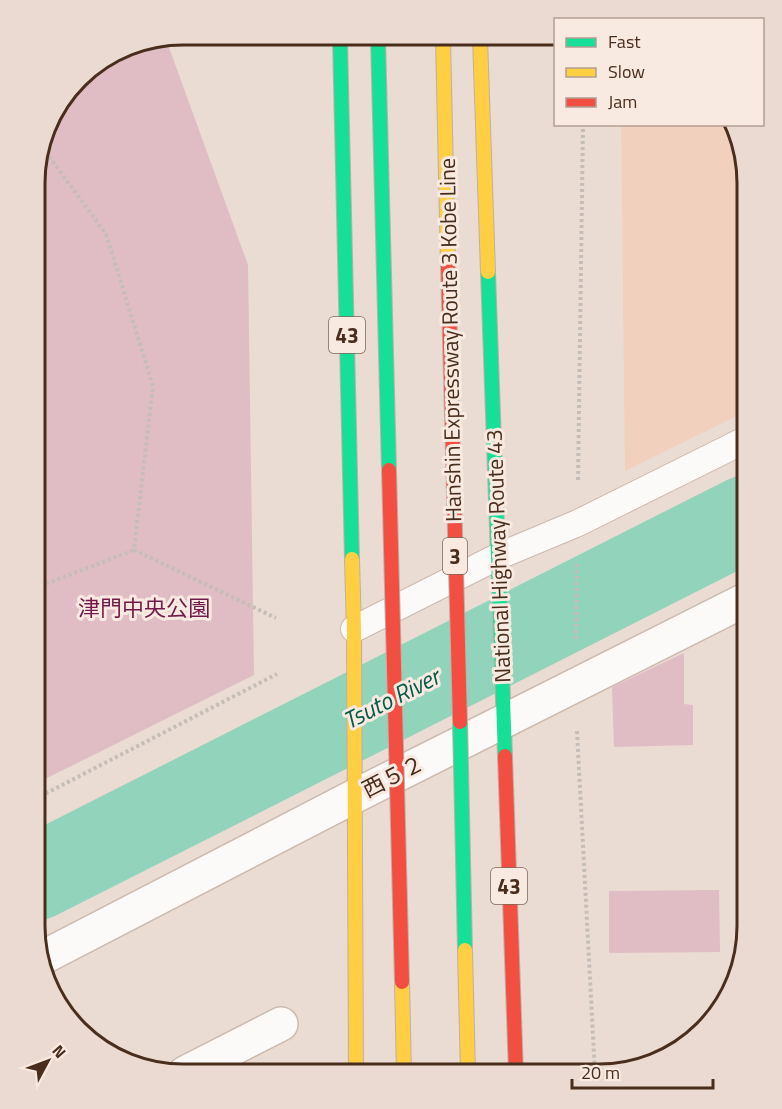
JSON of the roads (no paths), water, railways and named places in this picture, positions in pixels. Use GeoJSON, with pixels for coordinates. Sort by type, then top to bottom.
{"type":"FeatureCollection","features":[{"type":"Feature","properties":{"kind":"highway","name":"43"},"geometry":{"type":"LineString","coordinates":[[340,45],[354,629],[356,1064]]}},
{"type":"Feature","properties":{"kind":"highway"},"geometry":{"type":"LineString","coordinates":[[378,45],[404,1064]]}},
{"type":"Feature","properties":{"kind":"highway","name":"Hanshin Expressway Route 3 Kobe Line"},"geometry":{"type":"LineString","coordinates":[[443,45],[468,1064]]}},
{"type":"Feature","properties":{"kind":"highway","name":"National Highway Route 43"},"geometry":{"type":"LineString","coordinates":[[480,45],[516,1064]]}},
{"type":"Feature","properties":{"kind":"street","name":"西５２"},"geometry":{"type":"LineString","coordinates":[[48,954],[355,785],[502,709],[575,673],[737,603]]}},
{"type":"Feature","properties":{"kind":"street"},"geometry":{"type":"LineString","coordinates":[[203,1064],[281,1024]]}},
{"type":"Feature","properties":{"kind":"lane"},"geometry":{"type":"LineString","coordinates":[[354,629],[577,534],[737,445]]}},
{"type":"Feature","properties":{"kind":"waterway","name":"Tsuto River"},"geometry":{"type":"LineString","coordinates":[[45,873],[737,523]]}},
{"type":"Feature","properties":{"kind":"park label","name":"津門中央公園"},"geometry":{"type":"Point","coordinates":[144,608]}}]}
